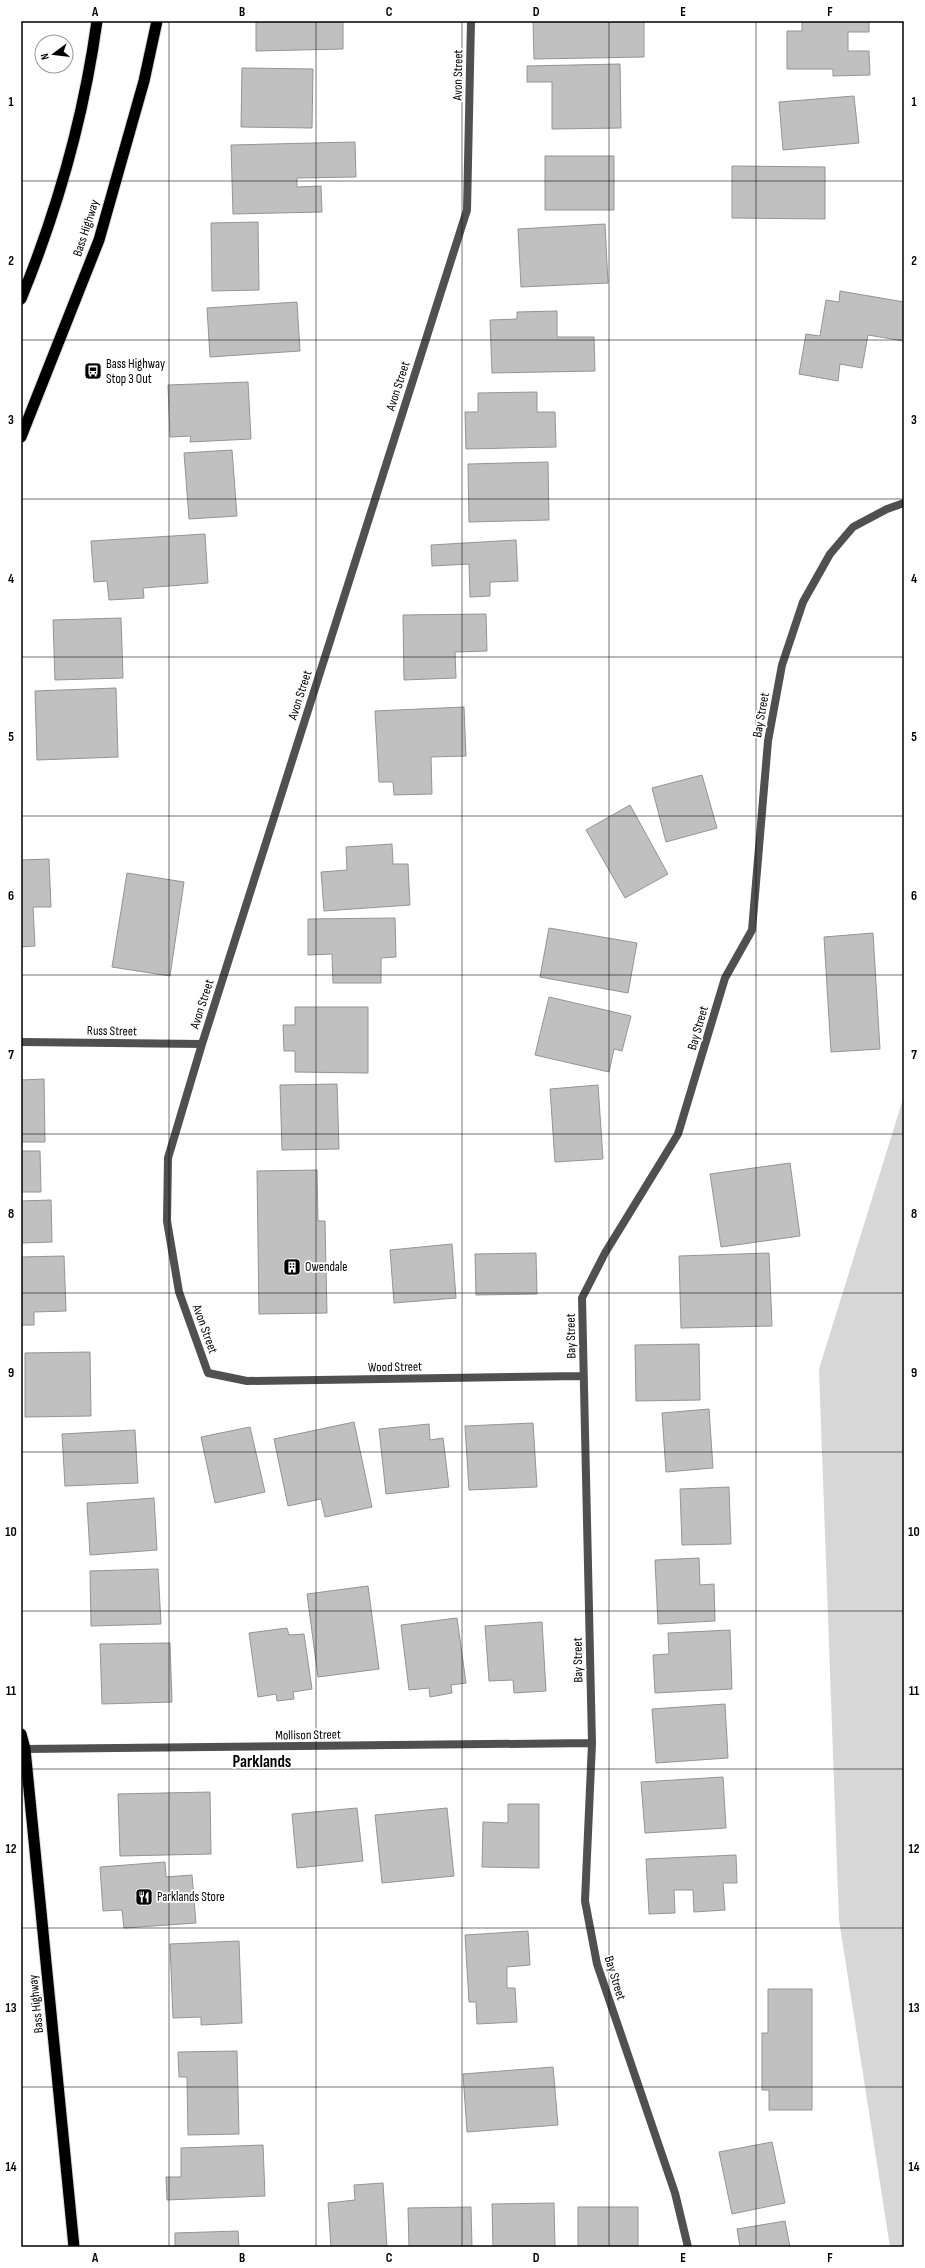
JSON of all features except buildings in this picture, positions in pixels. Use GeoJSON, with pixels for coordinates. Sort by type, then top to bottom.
{"type":"FeatureCollection","features":[{"type":"Feature","properties":{"kind":"highway"},"geometry":{"type":"LineString","coordinates":[[21,299],[41,251],[69,156],[92,54],[97,21]]}},
{"type":"Feature","properties":{"kind":"highway","name":"Bass Highway"},"geometry":{"type":"LineString","coordinates":[[21,437],[99,240],[144,81],[157,21]]}},
{"type":"Feature","properties":{"kind":"highway","name":"Bass Highway"},"geometry":{"type":"LineString","coordinates":[[21,1734],[74,2247]]}},
{"type":"Feature","properties":{"kind":"street","name":"Avon Street"},"geometry":{"type":"LineString","coordinates":[[208,1373],[179,1292],[167,1221],[168,1158],[202,1044],[467,210],[471,21]]}},
{"type":"Feature","properties":{"kind":"street","name":"Bay Street"},"geometry":{"type":"LineString","coordinates":[[688,2247],[675,2193],[597,1964],[585,1901],[592,1743],[582,1298],[605,1253],[678,1134],[725,978],[752,930],[768,741],[782,665],[803,602],[830,554],[853,527],[887,509],[904,504]]}},
{"type":"Feature","properties":{"kind":"street","name":"Russ Street"},"geometry":{"type":"LineString","coordinates":[[21,1042],[202,1044]]}},
{"type":"Feature","properties":{"kind":"street","name":"Wood Street"},"geometry":{"type":"LineString","coordinates":[[208,1373],[247,1381],[583,1376]]}},
{"type":"Feature","properties":{"kind":"street","name":"Mollison Street"},"geometry":{"type":"LineString","coordinates":[[23,1749],[592,1743]]}},
{"type":"Feature","properties":{"kind":"shaded area"},"geometry":{"type":"Polygon","coordinates":[[[903,1099],[904,2247],[890,2247],[839,1920],[819,1369],[903,1099]]]}},
{"type":"Feature","properties":{"kind":"place","name":"Bass Highway Stop 3 Out"},"geometry":{"type":"Point","coordinates":[93,371]}},
{"type":"Feature","properties":{"kind":"place","name":"Owendale"},"geometry":{"type":"Point","coordinates":[292,1267]}},
{"type":"Feature","properties":{"kind":"place","name":"Parklands Store"},"geometry":{"type":"Point","coordinates":[144,1897]}},
{"type":"Feature","properties":{"kind":"district","name":"Parklands"},"geometry":{"type":"Point","coordinates":[262,1762]}}]}
